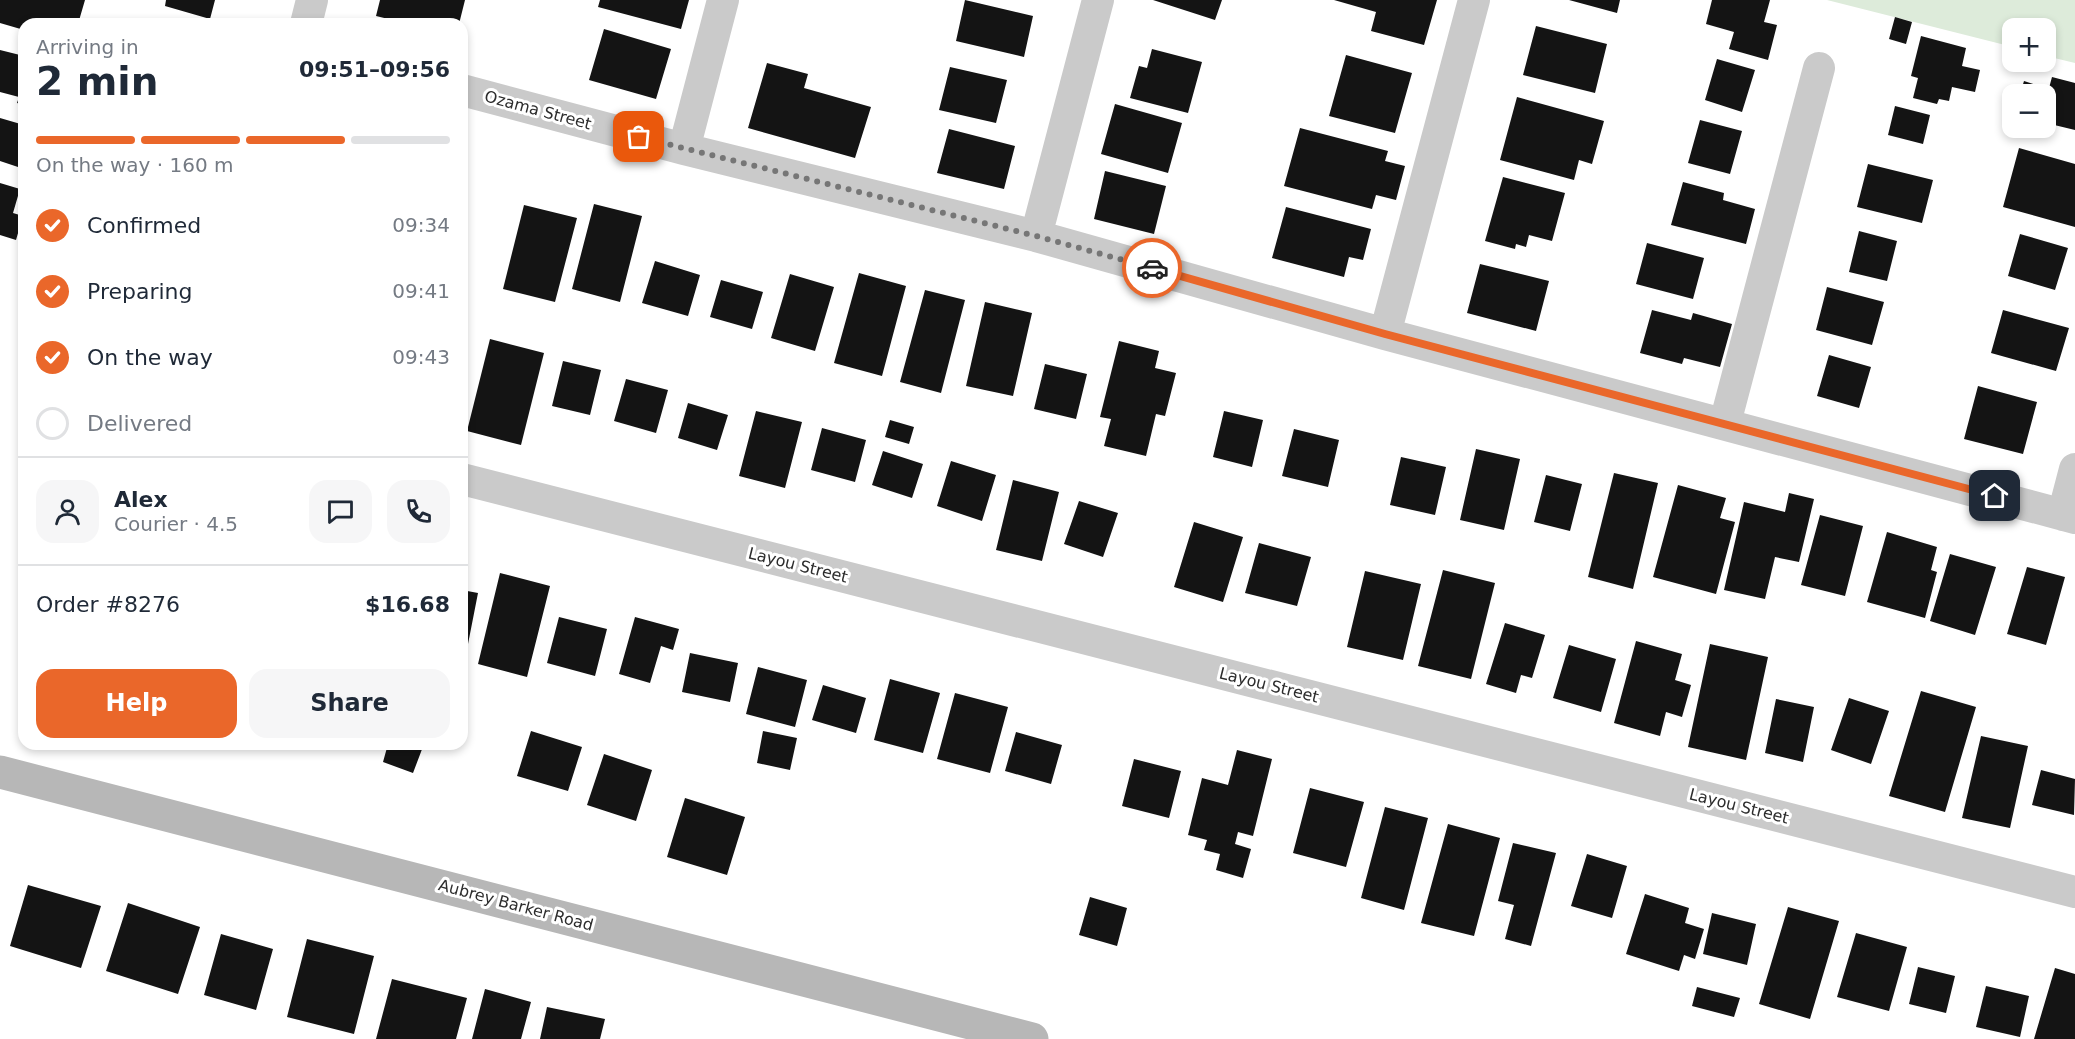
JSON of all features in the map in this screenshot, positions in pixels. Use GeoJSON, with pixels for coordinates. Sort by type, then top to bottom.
{"type":"FeatureCollection","features":[{"type":"Feature","properties":{"kind":"street"},"geometry":{"type":"LineString","coordinates":[[308,18],[312,0]]}},
{"type":"Feature","properties":{"kind":"street"},"geometry":{"type":"LineString","coordinates":[[684,149],[723,0]]}},
{"type":"Feature","properties":{"kind":"street"},"geometry":{"type":"LineString","coordinates":[[1036,236],[1098,0]]}},
{"type":"Feature","properties":{"kind":"street"},"geometry":{"type":"LineString","coordinates":[[1385,334],[1474,0]]}},
{"type":"Feature","properties":{"kind":"street"},"geometry":{"type":"LineString","coordinates":[[1725,423],[1819,68]]}},
{"type":"Feature","properties":{"kind":"street","name":"Ozama Street"},"geometry":{"type":"LineString","coordinates":[[468,92],[684,149],[1036,236],[1385,334],[2069,516]]}},
{"type":"Feature","properties":{"kind":"street"},"geometry":{"type":"LineString","coordinates":[[2069,516],[2075,469]]}},
{"type":"Feature","properties":{"kind":"street","name":"Layou Street"},"geometry":{"type":"LineString","coordinates":[[468,481],[2075,892]]}},
{"type":"Feature","properties":{"kind":"street","name":"Aubrey Barker Road"},"geometry":{"type":"LineString","coordinates":[[0,772],[1032,1039]]}},
{"type":"Feature","properties":{"kind":"green space"},"geometry":{"type":"Polygon","coordinates":[[[1827,0],[2075,0],[2075,63],[2056,58],[2056,18],[2002,18],[2002,44],[1827,0]]]}},
{"type":"Feature","properties":{"kind":"building"},"geometry":{"type":"Polygon","coordinates":[[[0,0],[85,0],[80,18],[18,18],[18,28],[0,23],[0,0]]]}},
{"type":"Feature","properties":{"kind":"building"},"geometry":{"type":"Polygon","coordinates":[[[166,0],[215,0],[210,18],[165,6],[166,0]]]}},
{"type":"Feature","properties":{"kind":"building"},"geometry":{"type":"Polygon","coordinates":[[[380,0],[465,0],[460,18],[384,18],[376,16],[380,0]]]}},
{"type":"Feature","properties":{"kind":"building"},"geometry":{"type":"Polygon","coordinates":[[[600,0],[689,0],[681,29],[598,7],[600,0]]]}},
{"type":"Feature","properties":{"kind":"building"},"geometry":{"type":"Polygon","coordinates":[[[965,0],[1033,16],[1024,57],[956,41],[965,0]]]}},
{"type":"Feature","properties":{"kind":"building"},"geometry":{"type":"Polygon","coordinates":[[[1153,0],[1222,0],[1215,20],[1153,0]]]}},
{"type":"Feature","properties":{"kind":"building"},"geometry":{"type":"Polygon","coordinates":[[[1334,0],[1437,0],[1424,45],[1371,31],[1376,12],[1334,0]]]}},
{"type":"Feature","properties":{"kind":"building"},"geometry":{"type":"Polygon","coordinates":[[[1569,0],[1620,0],[1617,13],[1569,0]]]}},
{"type":"Feature","properties":{"kind":"building"},"geometry":{"type":"Polygon","coordinates":[[[1712,0],[1770,0],[1764,22],[1777,25],[1768,60],[1729,49],[1734,32],[1706,24],[1712,0]]]}},
{"type":"Feature","properties":{"kind":"building"},"geometry":{"type":"Polygon","coordinates":[[[1895,17],[1912,22],[1906,44],[1889,39],[1895,17]]]}},
{"type":"Feature","properties":{"kind":"building"},"geometry":{"type":"Polygon","coordinates":[[[1536,26],[1607,44],[1595,93],[1523,75],[1536,26]]]}},
{"type":"Feature","properties":{"kind":"building"},"geometry":{"type":"Polygon","coordinates":[[[604,29],[671,49],[656,99],[589,80],[604,29]]]}},
{"type":"Feature","properties":{"kind":"building"},"geometry":{"type":"Polygon","coordinates":[[[1921,36],[1966,48],[1962,66],[1980,70],[1975,92],[1952,87],[1949,101],[1939,99],[1937,104],[1913,98],[1918,78],[1911,76],[1921,36]]]}},
{"type":"Feature","properties":{"kind":"building"},"geometry":{"type":"Polygon","coordinates":[[[1152,49],[1202,62],[1188,113],[1130,98],[1139,66],[1147,68],[1152,49]]]}},
{"type":"Feature","properties":{"kind":"building"},"geometry":{"type":"Polygon","coordinates":[[[0,50],[18,54],[18,97],[0,92],[0,50]]]}},
{"type":"Feature","properties":{"kind":"building"},"geometry":{"type":"Polygon","coordinates":[[[1346,55],[1412,73],[1395,133],[1329,116],[1346,55]]]}},
{"type":"Feature","properties":{"kind":"building"},"geometry":{"type":"Polygon","coordinates":[[[1717,59],[1755,70],[1742,112],[1705,100],[1717,59]]]}},
{"type":"Feature","properties":{"kind":"building"},"geometry":{"type":"Polygon","coordinates":[[[767,63],[808,74],[804,88],[871,107],[855,158],[748,128],[767,63]]]}},
{"type":"Feature","properties":{"kind":"building"},"geometry":{"type":"Polygon","coordinates":[[[950,67],[1007,80],[996,123],[939,110],[950,67]]]}},
{"type":"Feature","properties":{"kind":"building"},"geometry":{"type":"Polygon","coordinates":[[[2052,77],[2075,83],[2075,130],[2056,125],[2056,84],[2050,84],[2052,77]]]}},
{"type":"Feature","properties":{"kind":"building"},"geometry":{"type":"Polygon","coordinates":[[[1517,97],[1604,121],[1592,164],[1579,160],[1574,180],[1500,160],[1517,97]]]}},
{"type":"Feature","properties":{"kind":"building"},"geometry":{"type":"Polygon","coordinates":[[[1115,104],[1182,123],[1168,173],[1101,154],[1115,104]]]}},
{"type":"Feature","properties":{"kind":"building"},"geometry":{"type":"Polygon","coordinates":[[[1895,106],[1930,115],[1923,144],[1888,135],[1895,106]]]}},
{"type":"Feature","properties":{"kind":"building"},"geometry":{"type":"Polygon","coordinates":[[[0,118],[18,123],[18,167],[0,161],[0,118]]]}},
{"type":"Feature","properties":{"kind":"building"},"geometry":{"type":"Polygon","coordinates":[[[1700,120],[1742,131],[1730,174],[1688,163],[1700,120]]]}},
{"type":"Feature","properties":{"kind":"building"},"geometry":{"type":"Polygon","coordinates":[[[1300,128],[1388,151],[1385,161],[1405,166],[1396,200],[1376,195],[1372,209],[1284,186],[1300,128]]]}},
{"type":"Feature","properties":{"kind":"building"},"geometry":{"type":"Polygon","coordinates":[[[949,129],[1015,146],[1004,189],[937,173],[949,129]]]}},
{"type":"Feature","properties":{"kind":"building"},"geometry":{"type":"Polygon","coordinates":[[[2019,148],[2075,164],[2075,227],[2003,207],[2019,148]]]}},
{"type":"Feature","properties":{"kind":"building"},"geometry":{"type":"Polygon","coordinates":[[[1868,164],[1933,180],[1922,223],[1857,207],[1868,164]]]}},
{"type":"Feature","properties":{"kind":"building"},"geometry":{"type":"Polygon","coordinates":[[[1105,171],[1166,186],[1154,234],[1094,219],[1105,171]]]}},
{"type":"Feature","properties":{"kind":"building"},"geometry":{"type":"Polygon","coordinates":[[[1503,177],[1565,193],[1552,241],[1529,235],[1526,247],[1516,244],[1515,249],[1485,241],[1503,177]]]}},
{"type":"Feature","properties":{"kind":"building"},"geometry":{"type":"Polygon","coordinates":[[[1683,182],[1724,193],[1723,200],[1755,209],[1746,244],[1671,225],[1683,182]]]}},
{"type":"Feature","properties":{"kind":"building"},"geometry":{"type":"Polygon","coordinates":[[[0,183],[18,188],[13,213],[18,214],[18,233],[16,240],[0,235],[0,183]]]}},
{"type":"Feature","properties":{"kind":"building"},"geometry":{"type":"Polygon","coordinates":[[[594,204],[642,216],[620,302],[572,289],[594,204]]]}},
{"type":"Feature","properties":{"kind":"building"},"geometry":{"type":"Polygon","coordinates":[[[524,205],[577,218],[555,302],[503,289],[524,205]]]}},
{"type":"Feature","properties":{"kind":"building"},"geometry":{"type":"Polygon","coordinates":[[[1286,207],[1371,229],[1363,260],[1349,257],[1344,277],[1272,258],[1286,207]]]}},
{"type":"Feature","properties":{"kind":"building"},"geometry":{"type":"Polygon","coordinates":[[[1859,231],[1897,241],[1887,281],[1849,272],[1859,231]]]}},
{"type":"Feature","properties":{"kind":"building"},"geometry":{"type":"Polygon","coordinates":[[[2020,234],[2068,248],[2055,290],[2008,276],[2020,234]]]}},
{"type":"Feature","properties":{"kind":"building"},"geometry":{"type":"Polygon","coordinates":[[[1647,243],[1704,258],[1693,299],[1636,284],[1647,243]]]}},
{"type":"Feature","properties":{"kind":"building"},"geometry":{"type":"Polygon","coordinates":[[[655,261],[700,275],[688,316],[642,303],[655,261]]]}},
{"type":"Feature","properties":{"kind":"building"},"geometry":{"type":"Polygon","coordinates":[[[1480,264],[1549,281],[1536,331],[1467,313],[1480,264]]]}},
{"type":"Feature","properties":{"kind":"building"},"geometry":{"type":"Polygon","coordinates":[[[859,273],[906,286],[882,376],[834,363],[859,273]]]}},
{"type":"Feature","properties":{"kind":"building"},"geometry":{"type":"Polygon","coordinates":[[[790,274],[834,287],[815,351],[771,338],[790,274]]]}},
{"type":"Feature","properties":{"kind":"building"},"geometry":{"type":"Polygon","coordinates":[[[721,280],[763,292],[752,329],[710,317],[721,280]]]}},
{"type":"Feature","properties":{"kind":"building"},"geometry":{"type":"Polygon","coordinates":[[[1827,287],[1884,302],[1872,345],[1816,330],[1827,287]]]}},
{"type":"Feature","properties":{"kind":"building"},"geometry":{"type":"Polygon","coordinates":[[[925,290],[965,300],[941,393],[900,382],[925,290]]]}},
{"type":"Feature","properties":{"kind":"building"},"geometry":{"type":"Polygon","coordinates":[[[985,302],[1032,313],[1013,396],[966,386],[985,302]]]}},
{"type":"Feature","properties":{"kind":"building"},"geometry":{"type":"Polygon","coordinates":[[[1652,310],[1691,320],[1693,313],[1732,324],[1720,367],[1684,358],[1682,364],[1640,353],[1652,310]]]}},
{"type":"Feature","properties":{"kind":"building"},"geometry":{"type":"Polygon","coordinates":[[[2003,310],[2069,328],[2056,371],[1991,353],[2003,310]]]}},
{"type":"Feature","properties":{"kind":"building"},"geometry":{"type":"Polygon","coordinates":[[[490,339],[544,353],[521,445],[468,431],[490,339]]]}},
{"type":"Feature","properties":{"kind":"building"},"geometry":{"type":"Polygon","coordinates":[[[1119,341],[1159,351],[1155,368],[1176,373],[1165,416],[1156,414],[1146,456],[1104,446],[1111,419],[1100,417],[1119,341]]]}},
{"type":"Feature","properties":{"kind":"building"},"geometry":{"type":"Polygon","coordinates":[[[1829,355],[1871,367],[1859,408],[1817,396],[1829,355]]]}},
{"type":"Feature","properties":{"kind":"building"},"geometry":{"type":"Polygon","coordinates":[[[563,361],[601,370],[590,415],[552,406],[563,361]]]}},
{"type":"Feature","properties":{"kind":"building"},"geometry":{"type":"Polygon","coordinates":[[[1045,364],[1087,374],[1076,419],[1034,409],[1045,364]]]}},
{"type":"Feature","properties":{"kind":"building"},"geometry":{"type":"Polygon","coordinates":[[[626,379],[668,390],[656,433],[614,421],[626,379]]]}},
{"type":"Feature","properties":{"kind":"building"},"geometry":{"type":"Polygon","coordinates":[[[1978,386],[2037,402],[2023,454],[1964,439],[1978,386]]]}},
{"type":"Feature","properties":{"kind":"building"},"geometry":{"type":"Polygon","coordinates":[[[688,403],[728,415],[717,450],[678,438],[688,403]]]}},
{"type":"Feature","properties":{"kind":"building"},"geometry":{"type":"Polygon","coordinates":[[[756,411],[802,422],[785,488],[739,476],[756,411]]]}},
{"type":"Feature","properties":{"kind":"building"},"geometry":{"type":"Polygon","coordinates":[[[1224,411],[1263,420],[1252,467],[1213,457],[1224,411]]]}},
{"type":"Feature","properties":{"kind":"building"},"geometry":{"type":"Polygon","coordinates":[[[890,420],[914,427],[909,444],[885,437],[890,420]]]}},
{"type":"Feature","properties":{"kind":"building"},"geometry":{"type":"Polygon","coordinates":[[[822,428],[866,440],[855,482],[811,470],[822,428]]]}},
{"type":"Feature","properties":{"kind":"building"},"geometry":{"type":"Polygon","coordinates":[[[1294,429],[1339,440],[1328,487],[1282,476],[1294,429]]]}},
{"type":"Feature","properties":{"kind":"building"},"geometry":{"type":"Polygon","coordinates":[[[1476,449],[1520,459],[1504,530],[1460,520],[1476,449]]]}},
{"type":"Feature","properties":{"kind":"building"},"geometry":{"type":"Polygon","coordinates":[[[883,451],[923,464],[912,498],[872,485],[883,451]]]}},
{"type":"Feature","properties":{"kind":"building"},"geometry":{"type":"Polygon","coordinates":[[[1401,457],[1446,467],[1435,515],[1390,505],[1401,457]]]}},
{"type":"Feature","properties":{"kind":"building"},"geometry":{"type":"Polygon","coordinates":[[[951,461],[996,475],[982,521],[937,506],[951,461]]]}},
{"type":"Feature","properties":{"kind":"building"},"geometry":{"type":"Polygon","coordinates":[[[1614,473],[1658,483],[1633,589],[1588,577],[1614,473]]]}},
{"type":"Feature","properties":{"kind":"building"},"geometry":{"type":"Polygon","coordinates":[[[1546,475],[1582,484],[1570,531],[1534,522],[1546,475]]]}},
{"type":"Feature","properties":{"kind":"building"},"geometry":{"type":"Polygon","coordinates":[[[1013,480],[1059,492],[1042,561],[996,550],[1013,480]]]}},
{"type":"Feature","properties":{"kind":"building"},"geometry":{"type":"Polygon","coordinates":[[[1678,485],[1726,498],[1720,518],[1735,522],[1716,594],[1653,577],[1678,485]]]}},
{"type":"Feature","properties":{"kind":"building"},"geometry":{"type":"Polygon","coordinates":[[[1789,493],[1814,499],[1799,562],[1775,557],[1765,599],[1724,590],[1744,502],[1785,512],[1789,493]]]}},
{"type":"Feature","properties":{"kind":"building"},"geometry":{"type":"Polygon","coordinates":[[[1079,501],[1118,513],[1103,557],[1064,544],[1079,501]]]}},
{"type":"Feature","properties":{"kind":"building"},"geometry":{"type":"Polygon","coordinates":[[[1820,515],[1863,526],[1845,596],[1801,585],[1820,515]]]}},
{"type":"Feature","properties":{"kind":"building"},"geometry":{"type":"Polygon","coordinates":[[[1194,522],[1243,537],[1223,602],[1174,587],[1194,522]]]}},
{"type":"Feature","properties":{"kind":"building"},"geometry":{"type":"Polygon","coordinates":[[[1887,532],[1937,547],[1931,570],[1937,572],[1925,618],[1867,602],[1887,532]]]}},
{"type":"Feature","properties":{"kind":"building"},"geometry":{"type":"Polygon","coordinates":[[[1259,543],[1311,557],[1297,606],[1245,593],[1259,543]]]}},
{"type":"Feature","properties":{"kind":"building"},"geometry":{"type":"Polygon","coordinates":[[[1950,554],[1996,567],[1975,635],[1930,621],[1950,554]]]}},
{"type":"Feature","properties":{"kind":"building"},"geometry":{"type":"Polygon","coordinates":[[[2027,567],[2065,577],[2046,645],[2007,634],[2027,567]]]}},
{"type":"Feature","properties":{"kind":"building"},"geometry":{"type":"Polygon","coordinates":[[[1443,570],[1495,583],[1471,679],[1418,666],[1443,570]]]}},
{"type":"Feature","properties":{"kind":"building"},"geometry":{"type":"Polygon","coordinates":[[[1365,571],[1421,584],[1403,660],[1347,647],[1365,571]]]}},
{"type":"Feature","properties":{"kind":"building"},"geometry":{"type":"Polygon","coordinates":[[[500,573],[550,586],[527,677],[478,664],[500,573]]]}},
{"type":"Feature","properties":{"kind":"building"},"geometry":{"type":"Polygon","coordinates":[[[468,591],[478,593],[468,644],[468,591]]]}},
{"type":"Feature","properties":{"kind":"building"},"geometry":{"type":"Polygon","coordinates":[[[559,617],[607,629],[595,676],[547,663],[559,617]]]}},
{"type":"Feature","properties":{"kind":"building"},"geometry":{"type":"Polygon","coordinates":[[[635,617],[679,629],[673,650],[661,646],[650,683],[619,674],[635,617]]]}},
{"type":"Feature","properties":{"kind":"building"},"geometry":{"type":"Polygon","coordinates":[[[1505,623],[1545,635],[1532,678],[1521,675],[1516,693],[1486,684],[1505,623]]]}},
{"type":"Feature","properties":{"kind":"building"},"geometry":{"type":"Polygon","coordinates":[[[1636,641],[1682,654],[1675,680],[1691,685],[1682,717],[1666,712],[1660,736],[1614,723],[1636,641]]]}},
{"type":"Feature","properties":{"kind":"building"},"geometry":{"type":"Polygon","coordinates":[[[1710,644],[1768,657],[1746,760],[1688,747],[1710,644]]]}},
{"type":"Feature","properties":{"kind":"building"},"geometry":{"type":"Polygon","coordinates":[[[1569,645],[1616,659],[1601,712],[1553,698],[1569,645]]]}},
{"type":"Feature","properties":{"kind":"building"},"geometry":{"type":"Polygon","coordinates":[[[690,653],[738,663],[730,702],[682,692],[690,653]]]}},
{"type":"Feature","properties":{"kind":"building"},"geometry":{"type":"Polygon","coordinates":[[[758,667],[807,680],[795,727],[746,714],[758,667]]]}},
{"type":"Feature","properties":{"kind":"building"},"geometry":{"type":"Polygon","coordinates":[[[890,679],[940,693],[923,753],[874,740],[890,679]]]}},
{"type":"Feature","properties":{"kind":"building"},"geometry":{"type":"Polygon","coordinates":[[[823,685],[866,698],[856,733],[812,720],[823,685]]]}},
{"type":"Feature","properties":{"kind":"building"},"geometry":{"type":"Polygon","coordinates":[[[1921,691],[1976,707],[1945,812],[1889,796],[1921,691]]]}},
{"type":"Feature","properties":{"kind":"building"},"geometry":{"type":"Polygon","coordinates":[[[955,693],[1008,707],[990,773],[937,759],[955,693]]]}},
{"type":"Feature","properties":{"kind":"building"},"geometry":{"type":"Polygon","coordinates":[[[1849,698],[1889,711],[1871,764],[1831,750],[1849,698]]]}},
{"type":"Feature","properties":{"kind":"building"},"geometry":{"type":"Polygon","coordinates":[[[1776,699],[1814,707],[1803,762],[1765,753],[1776,699]]]}},
{"type":"Feature","properties":{"kind":"building"},"geometry":{"type":"Polygon","coordinates":[[[531,731],[582,747],[568,791],[517,776],[531,731]]]}},
{"type":"Feature","properties":{"kind":"building"},"geometry":{"type":"Polygon","coordinates":[[[763,731],[797,738],[790,770],[757,763],[763,731]]]}},
{"type":"Feature","properties":{"kind":"building"},"geometry":{"type":"Polygon","coordinates":[[[1016,732],[1062,745],[1051,784],[1005,771],[1016,732]]]}},
{"type":"Feature","properties":{"kind":"building"},"geometry":{"type":"Polygon","coordinates":[[[1981,736],[2028,746],[2010,828],[1962,818],[1981,736]]]}},
{"type":"Feature","properties":{"kind":"building"},"geometry":{"type":"Polygon","coordinates":[[[386,750],[422,750],[413,773],[383,762],[386,750]]]}},
{"type":"Feature","properties":{"kind":"building"},"geometry":{"type":"Polygon","coordinates":[[[1237,750],[1272,759],[1253,836],[1238,832],[1235,844],[1251,849],[1243,878],[1216,870],[1220,854],[1204,850],[1207,840],[1188,835],[1202,778],[1228,785],[1237,750]]]}},
{"type":"Feature","properties":{"kind":"building"},"geometry":{"type":"Polygon","coordinates":[[[604,754],[652,770],[636,821],[587,805],[604,754]]]}},
{"type":"Feature","properties":{"kind":"building"},"geometry":{"type":"Polygon","coordinates":[[[1134,759],[1181,771],[1169,818],[1122,806],[1134,759]]]}},
{"type":"Feature","properties":{"kind":"building"},"geometry":{"type":"Polygon","coordinates":[[[2041,770],[2075,779],[2074,815],[2032,805],[2041,770]]]}},
{"type":"Feature","properties":{"kind":"building"},"geometry":{"type":"Polygon","coordinates":[[[1310,788],[1364,802],[1346,867],[1293,853],[1310,788]]]}},
{"type":"Feature","properties":{"kind":"building"},"geometry":{"type":"Polygon","coordinates":[[[685,798],[745,817],[727,875],[667,857],[685,798]]]}},
{"type":"Feature","properties":{"kind":"building"},"geometry":{"type":"Polygon","coordinates":[[[1385,807],[1428,818],[1404,910],[1361,898],[1385,807]]]}},
{"type":"Feature","properties":{"kind":"building"},"geometry":{"type":"Polygon","coordinates":[[[1448,824],[1500,838],[1474,936],[1421,923],[1448,824]]]}},
{"type":"Feature","properties":{"kind":"building"},"geometry":{"type":"Polygon","coordinates":[[[1513,843],[1556,853],[1531,946],[1505,939],[1514,905],[1498,901],[1513,843]]]}},
{"type":"Feature","properties":{"kind":"building"},"geometry":{"type":"Polygon","coordinates":[[[1587,854],[1627,866],[1612,918],[1571,906],[1587,854]]]}},
{"type":"Feature","properties":{"kind":"building"},"geometry":{"type":"Polygon","coordinates":[[[28,885],[101,906],[81,968],[10,946],[28,885]]]}},
{"type":"Feature","properties":{"kind":"building"},"geometry":{"type":"Polygon","coordinates":[[[1645,894],[1689,908],[1685,923],[1704,929],[1695,959],[1684,955],[1679,971],[1626,954],[1645,894]]]}},
{"type":"Feature","properties":{"kind":"building"},"geometry":{"type":"Polygon","coordinates":[[[1090,897],[1127,908],[1117,946],[1079,935],[1090,897]]]}},
{"type":"Feature","properties":{"kind":"building"},"geometry":{"type":"Polygon","coordinates":[[[128,903],[200,927],[178,994],[106,971],[128,903]]]}},
{"type":"Feature","properties":{"kind":"building"},"geometry":{"type":"Polygon","coordinates":[[[1788,907],[1839,921],[1810,1019],[1759,1004],[1788,907]]]}},
{"type":"Feature","properties":{"kind":"building"},"geometry":{"type":"Polygon","coordinates":[[[1712,913],[1756,924],[1747,965],[1703,954],[1712,913]]]}},
{"type":"Feature","properties":{"kind":"building"},"geometry":{"type":"Polygon","coordinates":[[[1856,933],[1907,947],[1889,1011],[1837,997],[1856,933]]]}},
{"type":"Feature","properties":{"kind":"building"},"geometry":{"type":"Polygon","coordinates":[[[221,934],[273,949],[256,1010],[204,995],[221,934]]]}},
{"type":"Feature","properties":{"kind":"building"},"geometry":{"type":"Polygon","coordinates":[[[307,939],[374,956],[354,1034],[287,1017],[307,939]]]}},
{"type":"Feature","properties":{"kind":"building"},"geometry":{"type":"Polygon","coordinates":[[[1918,967],[1955,976],[1946,1013],[1909,1004],[1918,967]]]}},
{"type":"Feature","properties":{"kind":"building"},"geometry":{"type":"Polygon","coordinates":[[[2055,968],[2075,974],[2075,1039],[2034,1039],[2055,968]]]}},
{"type":"Feature","properties":{"kind":"building"},"geometry":{"type":"Polygon","coordinates":[[[392,979],[467,998],[456,1039],[376,1039],[392,979]]]}},
{"type":"Feature","properties":{"kind":"building"},"geometry":{"type":"Polygon","coordinates":[[[1986,986],[2029,996],[2020,1037],[1976,1027],[1986,986]]]}},
{"type":"Feature","properties":{"kind":"building"},"geometry":{"type":"Polygon","coordinates":[[[1697,987],[1740,998],[1734,1017],[1692,1006],[1697,987]]]}},
{"type":"Feature","properties":{"kind":"building"},"geometry":{"type":"Polygon","coordinates":[[[485,989],[531,1002],[521,1039],[472,1039],[485,989]]]}},
{"type":"Feature","properties":{"kind":"building"},"geometry":{"type":"Polygon","coordinates":[[[547,1007],[605,1019],[600,1039],[540,1039],[547,1007]]]}},
{"type":"Feature","properties":{"kind":"way so far"},"geometry":{"type":"LineString","coordinates":[[639,137],[1036,236],[1152,268]]}},
{"type":"Feature","properties":{"kind":"route"},"geometry":{"type":"LineString","coordinates":[[1152,268],[1385,334],[1995,496]]}}]}
